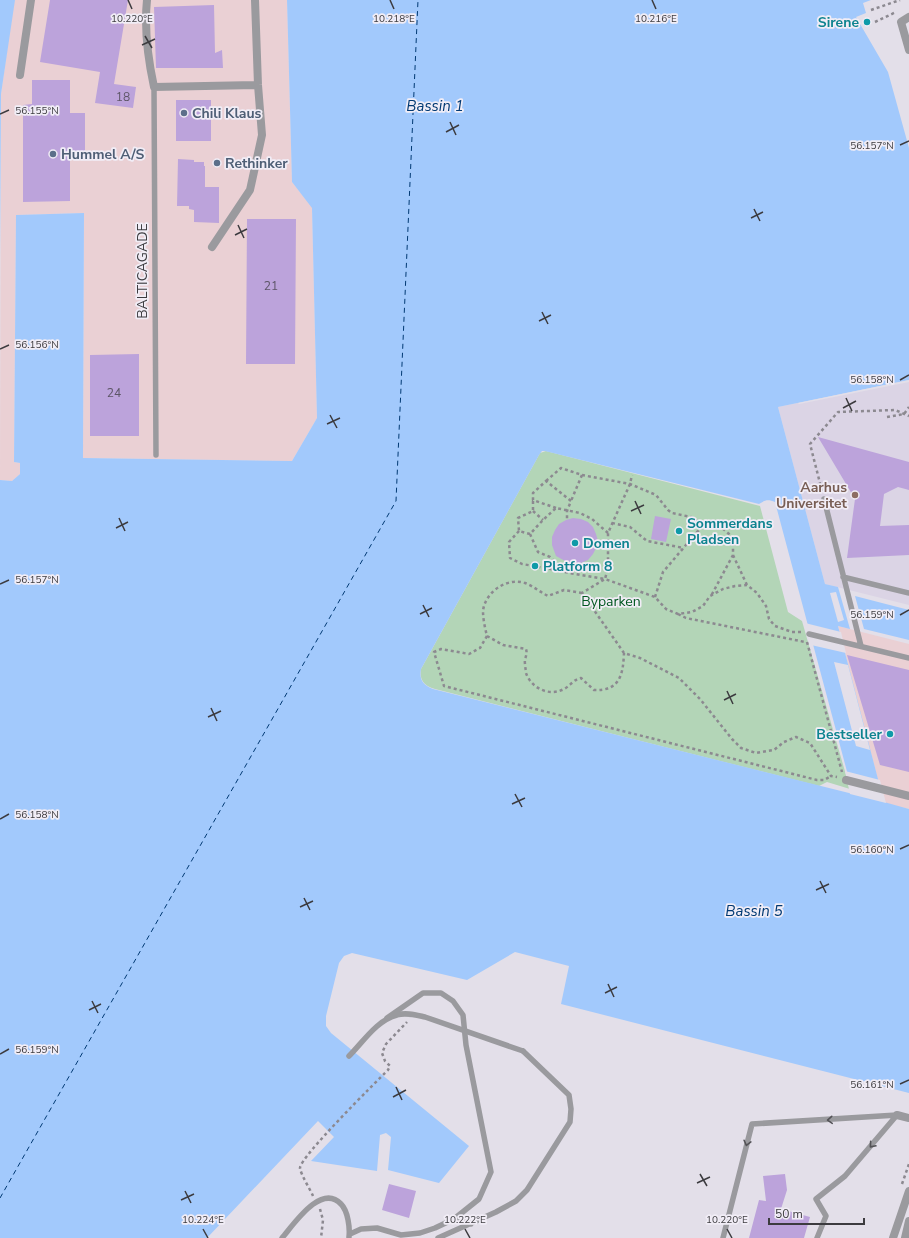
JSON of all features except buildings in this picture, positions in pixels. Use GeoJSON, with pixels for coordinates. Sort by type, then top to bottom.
{"type":"FeatureCollection","features":[{"type":"Feature","properties":{"kind":"street"},"geometry":{"type":"LineString","coordinates":[[20,75],[31,0]]}},
{"type":"Feature","properties":{"kind":"street","name":"BALTICAGADE"},"geometry":{"type":"LineString","coordinates":[[147,0],[146,12],[149,66],[154,87]]}},
{"type":"Feature","properties":{"kind":"street"},"geometry":{"type":"LineString","coordinates":[[212,247],[250,190],[262,135],[258,85],[255,0]]}},
{"type":"Feature","properties":{"kind":"street"},"geometry":{"type":"LineString","coordinates":[[909,17],[901,22],[909,50]]}},
{"type":"Feature","properties":{"kind":"street"},"geometry":{"type":"LineString","coordinates":[[154,87],[258,85]]}},
{"type":"Feature","properties":{"kind":"street"},"geometry":{"type":"LineString","coordinates":[[846,780],[909,796]]}},
{"type":"Feature","properties":{"kind":"street"},"geometry":{"type":"LineString","coordinates":[[897,1115],[909,1118]]}},
{"type":"Feature","properties":{"kind":"street"},"geometry":{"type":"LineString","coordinates":[[893,1238],[909,1191]]}},
{"type":"Feature","properties":{"kind":"street"},"geometry":{"type":"LineString","coordinates":[[904,1238],[909,1221]]}},
{"type":"Feature","properties":{"kind":"lane","name":"BALTICAGADE"},"geometry":{"type":"LineString","coordinates":[[154,87],[156,455]]}},
{"type":"Feature","properties":{"kind":"lane"},"geometry":{"type":"LineString","coordinates":[[824,499],[861,646]]}},
{"type":"Feature","properties":{"kind":"lane"},"geometry":{"type":"LineString","coordinates":[[843,576],[909,593]]}},
{"type":"Feature","properties":{"kind":"lane"},"geometry":{"type":"LineString","coordinates":[[809,634],[909,658]]}},
{"type":"Feature","properties":{"kind":"lane"},"geometry":{"type":"LineString","coordinates":[[401,1235],[435,1228],[454,1219],[479,1199],[491,1172],[466,1045],[463,1015],[453,1000],[441,993],[423,993],[380,1022],[349,1056],[378,1026],[397,1015],[409,1014],[425,1017],[523,1051],[569,1095],[571,1109],[570,1122],[527,1190],[516,1201],[471,1224],[438,1238]]}},
{"type":"Feature","properties":{"kind":"lane"},"geometry":{"type":"LineString","coordinates":[[723,1238],[752,1124],[897,1115]]}},
{"type":"Feature","properties":{"kind":"lane"},"geometry":{"type":"LineString","coordinates":[[817,1238],[826,1216],[816,1199],[845,1176],[897,1115]]}},
{"type":"Feature","properties":{"kind":"lane"},"geometry":{"type":"LineString","coordinates":[[282,1238],[308,1207],[328,1198],[339,1202],[346,1211],[350,1236],[361,1229],[377,1228],[408,1238]]}},
{"type":"Feature","properties":{"kind":"lane"},"geometry":{"type":"LineString","coordinates":[[454,1219],[471,1224]]}},
{"type":"Feature","properties":{"kind":"path"},"geometry":{"type":"LineString","coordinates":[[871,10],[900,0]]}},
{"type":"Feature","properties":{"kind":"path"},"geometry":{"type":"LineString","coordinates":[[875,22],[900,10]]}},
{"type":"Feature","properties":{"kind":"path"},"geometry":{"type":"LineString","coordinates":[[887,417],[904,414],[909,407]]}},
{"type":"Feature","properties":{"kind":"path"},"geometry":{"type":"LineString","coordinates":[[824,499],[810,444],[838,412],[895,410],[909,416]]}},
{"type":"Feature","properties":{"kind":"path"},"geometry":{"type":"LineString","coordinates":[[543,520],[533,511],[533,493],[561,468],[582,475],[630,484],[656,495],[672,513],[691,517],[704,526]]}},
{"type":"Feature","properties":{"kind":"path"},"geometry":{"type":"LineString","coordinates":[[567,519],[567,511],[582,475]]}},
{"type":"Feature","properties":{"kind":"path"},"geometry":{"type":"LineString","coordinates":[[533,511],[518,518],[519,531],[509,542],[510,558],[522,564],[605,579],[655,597],[666,609],[686,618],[807,643],[843,778],[831,776],[824,780],[817,780],[444,686],[434,652],[441,649],[469,654],[480,648],[487,636],[483,610],[489,596],[501,585],[512,582],[524,583],[548,596],[564,590],[582,593],[605,579],[608,568],[608,533],[630,484],[632,475]]}},
{"type":"Feature","properties":{"kind":"path"},"geometry":{"type":"LineString","coordinates":[[546,481],[571,502]]}},
{"type":"Feature","properties":{"kind":"path"},"geometry":{"type":"LineString","coordinates":[[533,500],[556,508],[580,513],[592,518],[608,533]]}},
{"type":"Feature","properties":{"kind":"path"},"geometry":{"type":"LineString","coordinates":[[530,534],[556,508]]}},
{"type":"Feature","properties":{"kind":"path"},"geometry":{"type":"LineString","coordinates":[[612,523],[630,527],[647,541],[685,548]]}},
{"type":"Feature","properties":{"kind":"path"},"geometry":{"type":"LineString","coordinates":[[655,597],[663,572],[685,548],[697,532],[704,526],[711,524],[721,527],[730,534],[733,543],[733,555],[747,585],[757,593],[766,606],[769,620],[776,626],[792,632],[809,634]]}},
{"type":"Feature","properties":{"kind":"path"},"geometry":{"type":"LineString","coordinates":[[519,531],[530,534]]}},
{"type":"Feature","properties":{"kind":"path"},"geometry":{"type":"LineString","coordinates":[[530,534],[538,552],[550,557],[564,572]]}},
{"type":"Feature","properties":{"kind":"path"},"geometry":{"type":"LineString","coordinates":[[678,614],[692,612],[703,606],[733,555]]}},
{"type":"Feature","properties":{"kind":"path"},"geometry":{"type":"LineString","coordinates":[[710,596],[723,589],[747,585]]}},
{"type":"Feature","properties":{"kind":"path"},"geometry":{"type":"LineString","coordinates":[[487,636],[503,645],[526,649],[528,652],[524,663],[527,674],[531,684],[540,689],[550,692],[562,690],[577,678],[582,678],[594,690],[605,690],[617,682],[624,670],[624,653],[582,593]]}},
{"type":"Feature","properties":{"kind":"path"},"geometry":{"type":"LineString","coordinates":[[624,653],[640,658],[679,678],[700,698],[732,739],[741,748],[756,753],[774,750],[784,742],[796,737],[810,743],[831,776]]}},
{"type":"Feature","properties":{"kind":"path"},"geometry":{"type":"LineString","coordinates":[[321,1238],[323,1220],[317,1202],[301,1171],[300,1167],[302,1161],[322,1138],[388,1070],[390,1066],[385,1061],[382,1054],[386,1044],[408,1021]]}},
{"type":"Feature","properties":{"kind":"shaded area"},"geometry":{"type":"Polygon","coordinates":[[[14,0],[287,0],[292,182],[312,207],[317,418],[292,461],[83,458],[84,213],[16,215],[14,462],[20,463],[20,474],[12,481],[0,480],[1,94],[14,0]]]}},
{"type":"Feature","properties":{"kind":"shaded area","name":"Aarhus Universitet"},"geometry":{"type":"Polygon","coordinates":[[[909,380],[909,605],[825,584],[778,407],[909,380]]]}},
{"type":"Feature","properties":{"kind":"shaded area"},"geometry":{"type":"Polygon","coordinates":[[[838,626],[909,644],[909,809],[884,803],[838,626]]]}},
{"type":"Feature","properties":{"kind":"green space","name":"Byparken"},"geometry":{"type":"Polygon","coordinates":[[[546,451],[760,506],[788,612],[802,621],[850,789],[827,782],[819,786],[435,689],[426,685],[421,677],[421,669],[540,453],[546,451]]]}},
{"type":"Feature","properties":{"kind":"water"},"geometry":{"type":"Polygon","coordinates":[[[0,0],[15,0],[1,94],[0,258],[0,0]]]}},
{"type":"Feature","properties":{"kind":"water"},"geometry":{"type":"Polygon","coordinates":[[[287,0],[871,0],[863,3],[866,13],[856,17],[888,72],[909,148],[909,380],[778,407],[825,584],[838,587],[850,629],[838,626],[884,802],[909,809],[909,1093],[561,1004],[569,966],[515,952],[467,980],[352,953],[344,956],[339,963],[326,1016],[326,1026],[331,1033],[469,1146],[439,1183],[388,1170],[391,1137],[386,1133],[380,1135],[377,1171],[311,1161],[334,1137],[318,1121],[207,1238],[0,1238],[0,480],[12,481],[20,474],[20,463],[14,462],[16,215],[84,213],[83,458],[292,461],[317,418],[312,208],[292,182],[287,0]],[[542,451],[539,455],[421,669],[422,682],[433,689],[853,794],[775,502],[767,500],[759,504],[542,451]]]}},
{"type":"Feature","properties":{"kind":"water"},"geometry":{"type":"Polygon","coordinates":[[[855,596],[909,610],[909,640],[864,629],[855,596]]]}},
{"type":"Feature","properties":{"kind":"pier"},"geometry":{"type":"Polygon","coordinates":[[[909,380],[909,382],[798,403],[909,380]]]}},
{"type":"Feature","properties":{"kind":"pier"},"geometry":{"type":"Polygon","coordinates":[[[836,592],[844,620],[838,622],[830,593],[836,592]]]}},
{"type":"Feature","properties":{"kind":"pier"},"geometry":{"type":"Polygon","coordinates":[[[805,623],[841,632],[846,653],[811,645],[805,623]]]}},
{"type":"Feature","properties":{"kind":"pier"},"geometry":{"type":"Polygon","coordinates":[[[834,662],[848,665],[870,750],[856,746],[834,662]]]}},
{"type":"Feature","properties":{"kind":"pier"},"geometry":{"type":"Polygon","coordinates":[[[845,771],[880,780],[886,803],[850,794],[845,771]]]}},
{"type":"Feature","properties":{"kind":"ferry route"},"geometry":{"type":"LineString","coordinates":[[0,1198],[396,501],[418,0]]}},
{"type":"Feature","properties":{"kind":"place","name":"Sirene"},"geometry":{"type":"Point","coordinates":[867,22]}},
{"type":"Feature","properties":{"kind":"place","name":"Chili Klaus"},"geometry":{"type":"Point","coordinates":[184,113]}},
{"type":"Feature","properties":{"kind":"place","name":"Hummel A/S"},"geometry":{"type":"Point","coordinates":[53,154]}},
{"type":"Feature","properties":{"kind":"place","name":"Rethinker"},"geometry":{"type":"Point","coordinates":[217,163]}},
{"type":"Feature","properties":{"kind":"place","name":"Aarhus Universitet"},"geometry":{"type":"Point","coordinates":[855,495]}},
{"type":"Feature","properties":{"kind":"place","name":"Sommerdans Pladsen"},"geometry":{"type":"Point","coordinates":[679,531]}},
{"type":"Feature","properties":{"kind":"place","name":"Domen"},"geometry":{"type":"Point","coordinates":[575,543]}},
{"type":"Feature","properties":{"kind":"place","name":"Platform 8"},"geometry":{"type":"Point","coordinates":[535,566]}},
{"type":"Feature","properties":{"kind":"place","name":"Bestseller"},"geometry":{"type":"Point","coordinates":[890,734]}},
{"type":"Feature","properties":{"kind":"water label","name":"Bassin 1"},"geometry":{"type":"Point","coordinates":[435,106]}},
{"type":"Feature","properties":{"kind":"water label","name":"Bassin 5"},"geometry":{"type":"Point","coordinates":[754,911]}}]}
